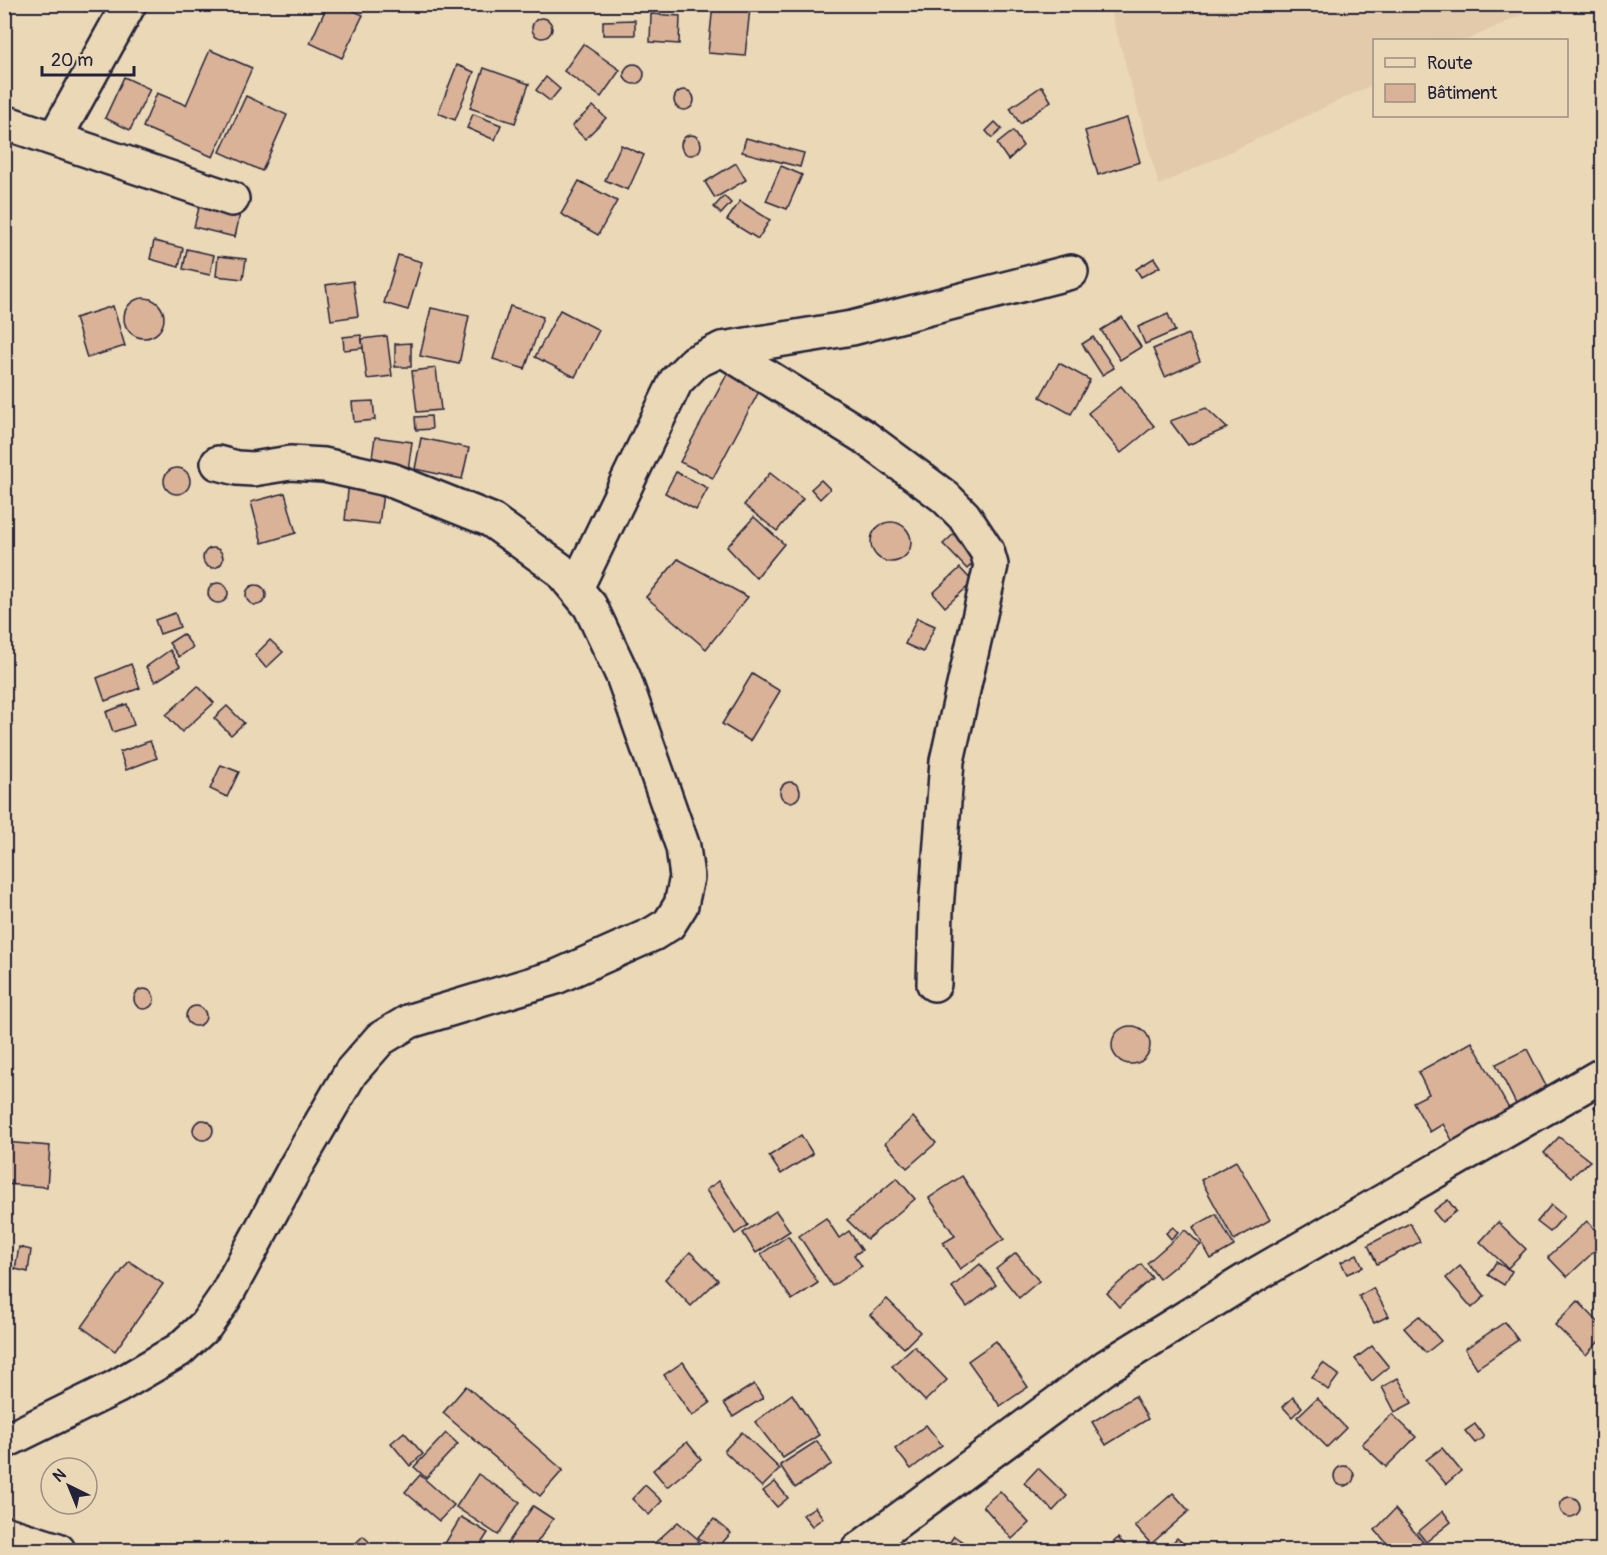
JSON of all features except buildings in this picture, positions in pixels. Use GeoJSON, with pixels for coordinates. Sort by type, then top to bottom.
{"type":"FeatureCollection","features":[{"type":"Feature","properties":{"kind":"street"},"geometry":{"type":"LineString","coordinates":[[55,138],[129,4]]}},
{"type":"Feature","properties":{"kind":"street"},"geometry":{"type":"LineString","coordinates":[[4,122],[232,200]]}},
{"type":"Feature","properties":{"kind":"street"},"geometry":{"type":"LineString","coordinates":[[576,588],[676,381],[695,362],[723,349],[852,328],[1071,272]]}},
{"type":"Feature","properties":{"kind":"street"},"geometry":{"type":"LineString","coordinates":[[723,349],[863,436],[945,497],[964,516],[987,551],[991,565],[947,761],[936,910],[934,984]]}},
{"type":"Feature","properties":{"kind":"street"},"geometry":{"type":"LineString","coordinates":[[4,1442],[116,1387],[179,1350],[206,1324],[224,1299],[296,1166],[351,1072],[380,1039],[410,1021],[556,977],[653,934],[669,924],[681,904],[687,877],[683,847],[623,676],[590,606],[559,569],[491,520],[391,480],[324,465],[290,463],[253,469],[218,463]]}},
{"type":"Feature","properties":{"kind":"street"},"geometry":{"type":"LineString","coordinates":[[858,1551],[1106,1367],[1245,1281],[1602,1076]]}},
{"type":"Feature","properties":{"kind":"street"},"geometry":{"type":"LineString","coordinates":[[4,1533],[58,1551]]}},
{"type":"Feature","properties":{"kind":"shaded area"},"geometry":{"type":"Polygon","coordinates":[[[1109,4],[1543,5],[1469,39],[1373,39],[1373,84],[1159,185],[1109,4]]]}}]}
